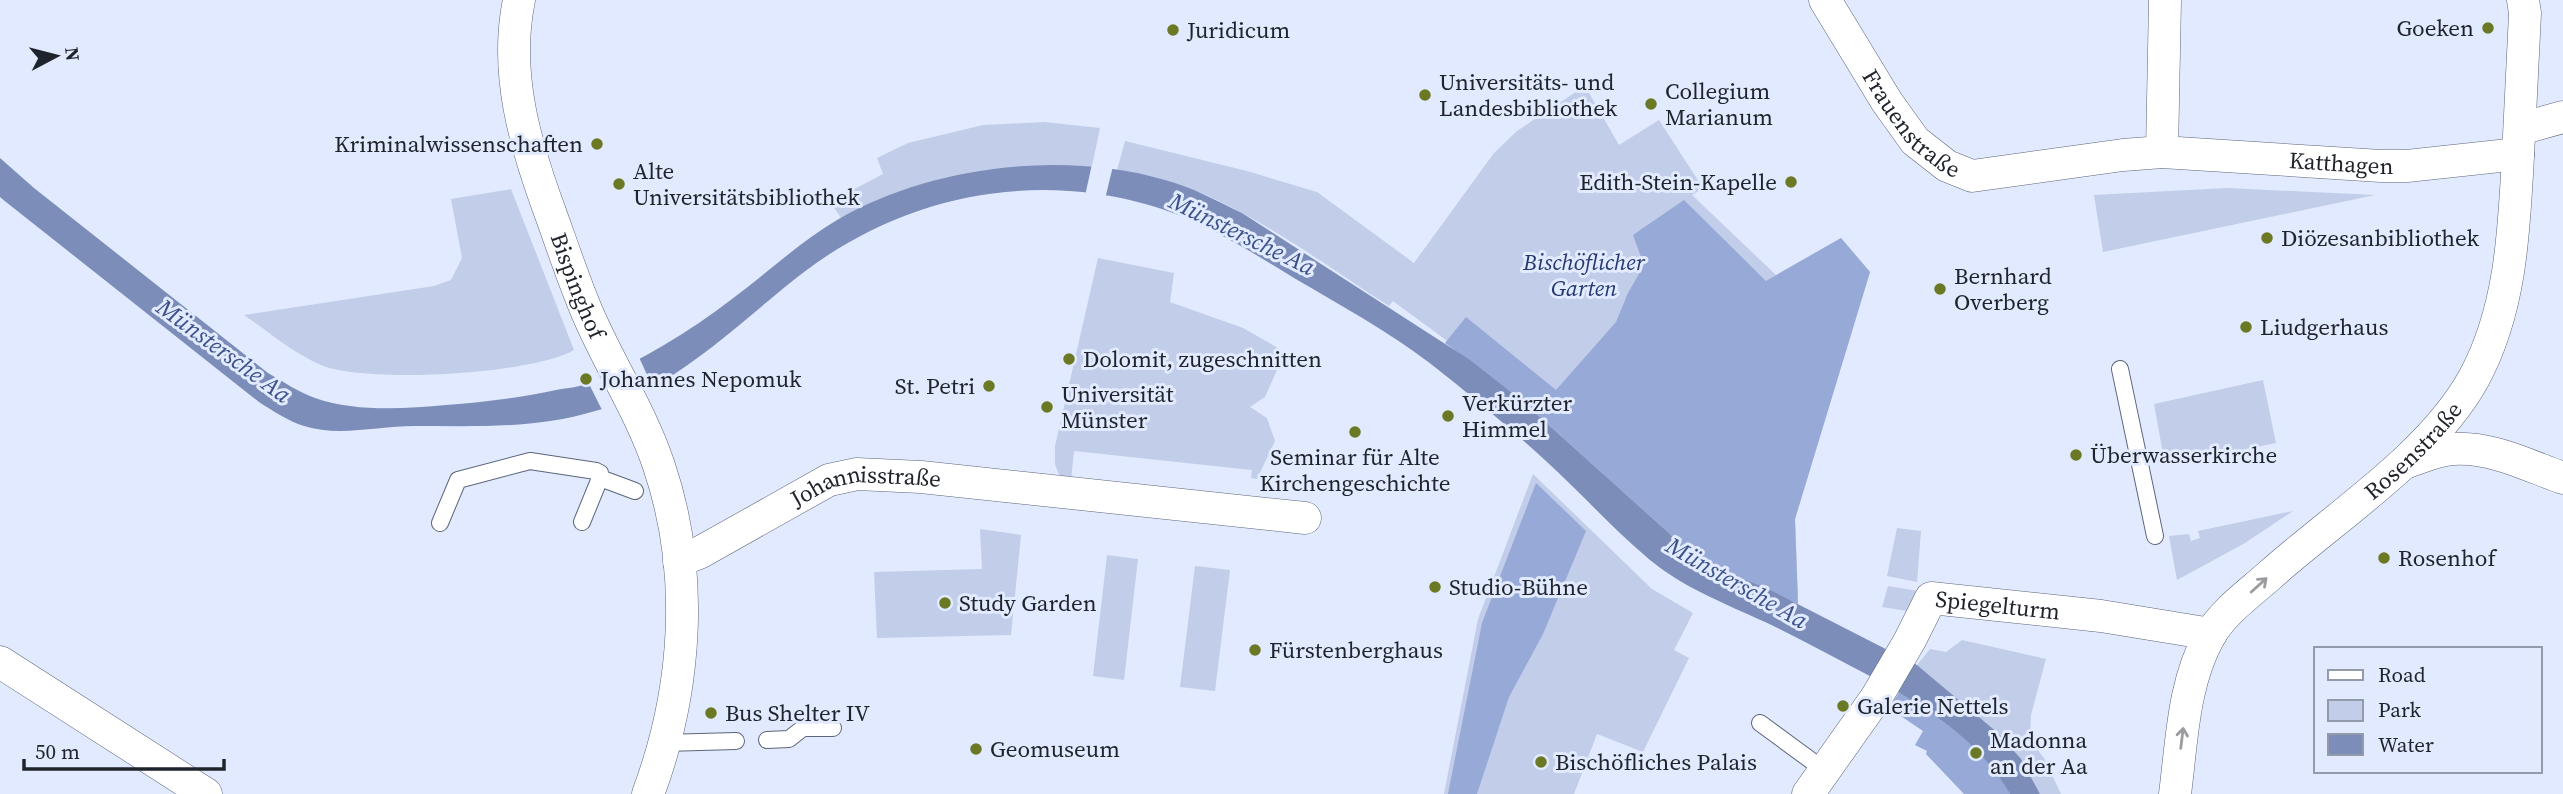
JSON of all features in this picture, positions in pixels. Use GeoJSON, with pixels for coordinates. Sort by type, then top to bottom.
{"type":"FeatureCollection","features":[{"type":"Feature","properties":{"kind":"street","name":"Bispinghof"},"geometry":{"type":"LineString","coordinates":[[519,0],[514,31],[514,75],[530,159],[587,312],[640,419],[660,468],[671,511],[679,561]]}},
{"type":"Feature","properties":{"kind":"street","name":"Frauenstraße"},"geometry":{"type":"LineString","coordinates":[[1825,0],[1887,102],[1915,141],[1947,166],[1972,176],[2123,155]]}},
{"type":"Feature","properties":{"kind":"street"},"geometry":{"type":"LineString","coordinates":[[2162,152],[2165,0]]}},
{"type":"Feature","properties":{"kind":"street","name":"Rosenstraße"},"geometry":{"type":"LineString","coordinates":[[2175,794],[2190,681],[2211,634],[2231,610],[2273,572],[2405,463],[2463,397],[2483,361],[2501,304],[2514,233],[2525,13],[2523,0]]}},
{"type":"Feature","properties":{"kind":"street","name":"Katthagen"},"geometry":{"type":"LineString","coordinates":[[2123,155],[2162,152],[2407,166],[2519,141],[2563,117]]}},
{"type":"Feature","properties":{"kind":"street"},"geometry":{"type":"LineString","coordinates":[[2463,397],[2464,414],[2472,430],[2482,443],[2500,456]]}},
{"type":"Feature","properties":{"kind":"street"},"geometry":{"type":"LineString","coordinates":[[2405,463],[2434,452],[2470,449],[2500,456],[2563,478]]}},
{"type":"Feature","properties":{"kind":"street","name":"Johannisstraße"},"geometry":{"type":"LineString","coordinates":[[679,561],[699,554],[830,480],[857,474],[921,477],[1305,518]]}},
{"type":"Feature","properties":{"kind":"street"},"geometry":{"type":"LineString","coordinates":[[648,794],[664,743],[683,631],[684,601],[679,561]]}},
{"type":"Feature","properties":{"kind":"street","name":"Spiegelturm"},"geometry":{"type":"LineString","coordinates":[[1816,782],[1880,691],[1931,598],[2101,617],[2211,634]]}},
{"type":"Feature","properties":{"kind":"street"},"geometry":{"type":"LineString","coordinates":[[3,672],[206,794]]}},
{"type":"Feature","properties":{"kind":"lane"},"geometry":{"type":"LineString","coordinates":[[2120,369],[2155,536]]}},
{"type":"Feature","properties":{"kind":"lane"},"geometry":{"type":"LineString","coordinates":[[440,523],[458,480],[530,461],[600,473],[582,522]]}},
{"type":"Feature","properties":{"kind":"lane"},"geometry":{"type":"LineString","coordinates":[[600,478],[635,491]]}},
{"type":"Feature","properties":{"kind":"lane"},"geometry":{"type":"LineString","coordinates":[[1760,723],[1816,782]]}},
{"type":"Feature","properties":{"kind":"lane"},"geometry":{"type":"LineString","coordinates":[[767,740],[789,739],[803,729],[833,727]]}},
{"type":"Feature","properties":{"kind":"lane"},"geometry":{"type":"LineString","coordinates":[[664,743],[736,741]]}},
{"type":"Feature","properties":{"kind":"green space","name":"Bischöflicher Garten"},"geometry":{"type":"Polygon","coordinates":[[[1585,86],[1619,145],[1659,120],[1703,188],[1692,195],[1776,275],[1841,238],[1870,272],[1795,519],[1798,597],[1683,538],[1496,377],[1393,301],[1389,306],[1280,235],[1222,202],[1164,180],[1117,170],[1125,141],[1247,171],[1317,192],[1414,263],[1494,153],[1517,131],[1585,86]]]}},
{"type":"Feature","properties":{"kind":"green space"},"geometry":{"type":"Polygon","coordinates":[[[1044,122],[1100,128],[1091,171],[844,222],[830,202],[883,174],[877,158],[908,143],[983,125],[1044,122]]]}},
{"type":"Feature","properties":{"kind":"green space"},"geometry":{"type":"Polygon","coordinates":[[[2227,188],[2375,195],[2103,252],[2094,195],[2227,188]]]}},
{"type":"Feature","properties":{"kind":"green space"},"geometry":{"type":"Polygon","coordinates":[[[511,189],[574,350],[524,365],[449,374],[373,374],[343,371],[311,360],[244,315],[434,286],[451,280],[462,258],[451,199],[511,189]]]}},
{"type":"Feature","properties":{"kind":"green space"},"geometry":{"type":"Polygon","coordinates":[[[1098,258],[1174,273],[1170,302],[1243,328],[1285,352],[1265,397],[1250,407],[1267,418],[1275,441],[1257,479],[1251,478],[1252,470],[1074,451],[1071,480],[1059,475],[1055,464],[1055,446],[1098,258]]]}},
{"type":"Feature","properties":{"kind":"green space"},"geometry":{"type":"Polygon","coordinates":[[[2263,380],[2276,443],[2165,465],[2154,404],[2263,380]]]}},
{"type":"Feature","properties":{"kind":"green space"},"geometry":{"type":"Polygon","coordinates":[[[1533,474],[1652,589],[1693,613],[1674,650],[1689,658],[1643,752],[1597,734],[1574,794],[1444,794],[1478,619],[1533,474]]]}},
{"type":"Feature","properties":{"kind":"green space"},"geometry":{"type":"Polygon","coordinates":[[[2293,511],[2245,543],[2177,580],[2169,536],[2189,534],[2191,541],[2200,538],[2198,531],[2293,511]]]}},
{"type":"Feature","properties":{"kind":"green space"},"geometry":{"type":"Polygon","coordinates":[[[1897,528],[1921,531],[1917,582],[1887,576],[1897,528]]]}},
{"type":"Feature","properties":{"kind":"green space","name":"Study Garden"},"geometry":{"type":"Polygon","coordinates":[[[980,529],[1021,535],[1011,635],[877,638],[874,572],[982,569],[980,529]]]}},
{"type":"Feature","properties":{"kind":"green space"},"geometry":{"type":"Polygon","coordinates":[[[1107,555],[1138,559],[1124,680],[1093,676],[1107,555]]]}},
{"type":"Feature","properties":{"kind":"green space"},"geometry":{"type":"Polygon","coordinates":[[[1195,566],[1230,570],[1215,691],[1180,687],[1195,566]]]}},
{"type":"Feature","properties":{"kind":"green space"},"geometry":{"type":"Polygon","coordinates":[[[1888,586],[1918,591],[1913,612],[1882,607],[1888,586]]]}},
{"type":"Feature","properties":{"kind":"green space"},"geometry":{"type":"Polygon","coordinates":[[[1962,640],[2046,659],[2031,715],[2030,740],[2044,758],[2061,794],[2040,794],[1998,733],[1917,665],[1930,649],[1946,652],[1962,640]]]}},
{"type":"Feature","properties":{"kind":"shaded area"},"geometry":{"type":"Polygon","coordinates":[[[1684,200],[1766,281],[1841,238],[1870,272],[1795,519],[1798,604],[1722,570],[1690,552],[1521,400],[1445,343],[1466,317],[1556,390],[1616,322],[1644,265],[1633,235],[1684,200]]]}},
{"type":"Feature","properties":{"kind":"shaded area"},"geometry":{"type":"Polygon","coordinates":[[[1536,483],[1586,531],[1543,634],[1509,697],[1477,794],[1448,794],[1482,623],[1536,483]]]}},
{"type":"Feature","properties":{"kind":"shaded area"},"geometry":{"type":"Polygon","coordinates":[[[1900,691],[1947,723],[1976,748],[2001,778],[2010,794],[1964,794],[1926,754],[1927,751],[1915,745],[1923,731],[1889,708],[1900,691]]]}},
{"type":"Feature","properties":{"kind":"water","name":"Münstersche Aa"},"geometry":{"type":"Polygon","coordinates":[[[0,158],[34,188],[268,373],[315,398],[346,406],[380,408],[413,408],[487,401],[587,384],[628,365],[699,323],[837,220],[873,202],[913,187],[997,168],[1040,165],[1125,171],[1175,183],[1242,213],[1470,360],[1521,400],[1690,552],[1721,570],[1768,589],[1917,665],[1998,733],[2021,759],[2040,794],[2010,794],[1978,752],[1938,717],[1870,676],[1796,637],[1720,602],[1663,570],[1624,537],[1505,424],[1415,352],[1224,237],[1169,211],[1104,195],[1059,190],[1013,191],[969,197],[925,208],[883,225],[843,246],[804,272],[698,358],[625,403],[573,417],[528,424],[401,426],[331,431],[298,424],[259,402],[6,202],[0,197],[0,158]]]}},
{"type":"Feature","properties":{"kind":"pier"},"geometry":{"type":"Polygon","coordinates":[[[1092,164],[1113,166],[1105,199],[1085,196],[1092,164]]]}},
{"type":"Feature","properties":{"kind":"pier"},"geometry":{"type":"Polygon","coordinates":[[[638,355],[654,390],[627,406],[603,412],[587,380],[638,355]]]}},
{"type":"Feature","properties":{"kind":"place","name":"Goeken"},"geometry":{"type":"Point","coordinates":[2488,28]}},
{"type":"Feature","properties":{"kind":"place","name":"Juridicum"},"geometry":{"type":"Point","coordinates":[1173,30]}},
{"type":"Feature","properties":{"kind":"place","name":"Universitäts- und Landesbibliothek"},"geometry":{"type":"Point","coordinates":[1425,95]}},
{"type":"Feature","properties":{"kind":"place","name":"Collegium Marianum"},"geometry":{"type":"Point","coordinates":[1651,104]}},
{"type":"Feature","properties":{"kind":"place","name":"Kriminalwissenschaften"},"geometry":{"type":"Point","coordinates":[597,144]}},
{"type":"Feature","properties":{"kind":"place","name":"Edith-Stein-Kapelle"},"geometry":{"type":"Point","coordinates":[1791,182]}},
{"type":"Feature","properties":{"kind":"place","name":"Alte Universitätsbibliothek"},"geometry":{"type":"Point","coordinates":[619,184]}},
{"type":"Feature","properties":{"kind":"place","name":"Diözesanbibliothek"},"geometry":{"type":"Point","coordinates":[2267,238]}},
{"type":"Feature","properties":{"kind":"place","name":"Bernhard Overberg"},"geometry":{"type":"Point","coordinates":[1940,289]}},
{"type":"Feature","properties":{"kind":"place","name":"Liudgerhaus"},"geometry":{"type":"Point","coordinates":[2246,327]}},
{"type":"Feature","properties":{"kind":"place","name":"Dolomit, zugeschnitten"},"geometry":{"type":"Point","coordinates":[1069,359]}},
{"type":"Feature","properties":{"kind":"place","name":"Johannes Nepomuk"},"geometry":{"type":"Point","coordinates":[586,379]}},
{"type":"Feature","properties":{"kind":"place","name":"St. Petri"},"geometry":{"type":"Point","coordinates":[989,386]}},
{"type":"Feature","properties":{"kind":"place","name":"Universität Münster"},"geometry":{"type":"Point","coordinates":[1047,407]}},
{"type":"Feature","properties":{"kind":"place","name":"Verkürzter Himmel"},"geometry":{"type":"Point","coordinates":[1448,416]}},
{"type":"Feature","properties":{"kind":"place","name":"Seminar für Alte Kirchengeschichte"},"geometry":{"type":"Point","coordinates":[1355,432]}},
{"type":"Feature","properties":{"kind":"place","name":"Überwasserkirche"},"geometry":{"type":"Point","coordinates":[2076,455]}},
{"type":"Feature","properties":{"kind":"place","name":"Rosenhof"},"geometry":{"type":"Point","coordinates":[2384,558]}},
{"type":"Feature","properties":{"kind":"place","name":"Studio-Bühne"},"geometry":{"type":"Point","coordinates":[1435,587]}},
{"type":"Feature","properties":{"kind":"place","name":"Study Garden"},"geometry":{"type":"Point","coordinates":[945,603]}},
{"type":"Feature","properties":{"kind":"place","name":"Fürstenberghaus"},"geometry":{"type":"Point","coordinates":[1255,650]}},
{"type":"Feature","properties":{"kind":"place","name":"Galerie Nettels"},"geometry":{"type":"Point","coordinates":[1843,706]}},
{"type":"Feature","properties":{"kind":"place","name":"Bus Shelter IV"},"geometry":{"type":"Point","coordinates":[711,713]}},
{"type":"Feature","properties":{"kind":"place","name":"Geomuseum"},"geometry":{"type":"Point","coordinates":[976,749]}},
{"type":"Feature","properties":{"kind":"place","name":"Madonna an der Aa"},"geometry":{"type":"Point","coordinates":[1976,753]}},
{"type":"Feature","properties":{"kind":"place","name":"Bischöfliches Palais"},"geometry":{"type":"Point","coordinates":[1541,762]}}]}
